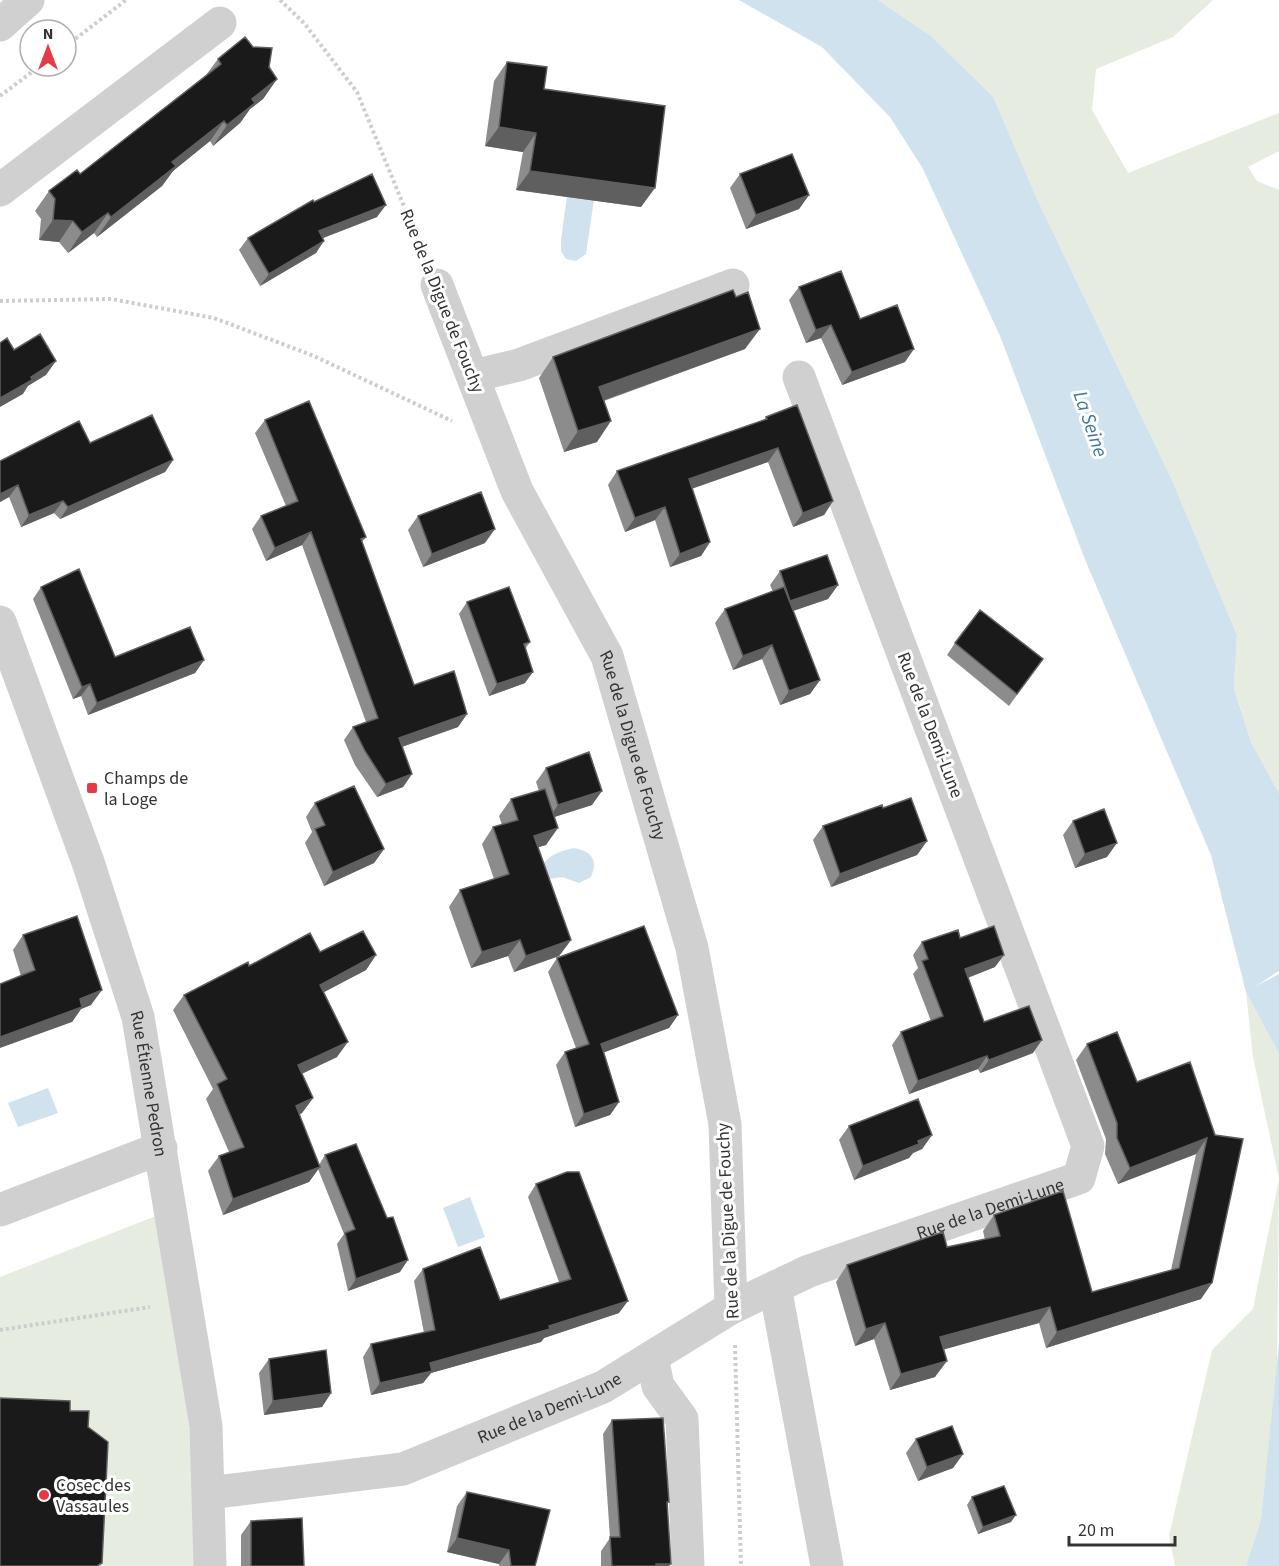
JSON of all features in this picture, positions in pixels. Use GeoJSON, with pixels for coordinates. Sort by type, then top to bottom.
{"type":"FeatureCollection","features":[{"type":"Feature","properties":{"kind":"street"},"geometry":{"type":"LineString","coordinates":[[0,25],[28,0]]}},
{"type":"Feature","properties":{"kind":"street"},"geometry":{"type":"LineString","coordinates":[[0,190],[220,23]]}},
{"type":"Feature","properties":{"kind":"street","name":"Rue de la Digue de Fouchy"},"geometry":{"type":"LineString","coordinates":[[437,285],[518,491],[607,656],[692,948],[725,1124],[731,1308]]}},
{"type":"Feature","properties":{"kind":"street"},"geometry":{"type":"LineString","coordinates":[[473,376],[519,365],[733,285]]}},
{"type":"Feature","properties":{"kind":"street","name":"Rue de la Demi-Lune"},"geometry":{"type":"LineString","coordinates":[[210,1493],[403,1469],[603,1388],[731,1308],[809,1271],[1078,1178],[1088,1146],[799,378]]}},
{"type":"Feature","properties":{"kind":"street","name":"Rue Étienne Pedron"},"geometry":{"type":"LineString","coordinates":[[0,622],[88,862],[138,1017],[206,1426],[210,1493],[210,1566]]}},
{"type":"Feature","properties":{"kind":"street"},"geometry":{"type":"LineString","coordinates":[[0,1210],[161,1148]]}},
{"type":"Feature","properties":{"kind":"street"},"geometry":{"type":"LineString","coordinates":[[775,1287],[827,1566]]}},
{"type":"Feature","properties":{"kind":"street"},"geometry":{"type":"LineString","coordinates":[[652,1357],[658,1386],[682,1419],[688,1566]]}},
{"type":"Feature","properties":{"kind":"path"},"geometry":{"type":"LineString","coordinates":[[78,37],[126,0]]}},
{"type":"Feature","properties":{"kind":"path","name":"Rue de la Digue de Fouchy"},"geometry":{"type":"LineString","coordinates":[[280,0],[304,23],[357,92],[437,285]]}},
{"type":"Feature","properties":{"kind":"path"},"geometry":{"type":"LineString","coordinates":[[0,96],[24,78]]}},
{"type":"Feature","properties":{"kind":"path"},"geometry":{"type":"LineString","coordinates":[[0,301],[111,299],[214,318],[314,356],[455,422]]}},
{"type":"Feature","properties":{"kind":"path"},"geometry":{"type":"LineString","coordinates":[[0,1330],[126,1312],[184,1299]]}},
{"type":"Feature","properties":{"kind":"path","name":"Rue de la Digue de Fouchy"},"geometry":{"type":"LineString","coordinates":[[731,1308],[736,1353],[735,1417],[741,1566]]}},
{"type":"Feature","properties":{"kind":"shaded area"},"geometry":{"type":"Polygon","coordinates":[[[878,0],[1213,0],[1173,37],[1096,69],[1092,110],[1128,173],[1279,113],[1279,151],[1248,167],[1257,181],[1279,190],[1279,793],[1251,742],[1234,687],[1237,635],[1172,480],[1037,199],[993,98],[931,36],[878,0]]]}},
{"type":"Feature","properties":{"kind":"shaded area"},"geometry":{"type":"Polygon","coordinates":[[[1246,992],[1279,1054],[1279,1179],[1253,1057],[1246,992]]]}},
{"type":"Feature","properties":{"kind":"shaded area"},"geometry":{"type":"Polygon","coordinates":[[[1279,1179],[1277,1372],[1261,1519],[1246,1566],[1175,1566],[1169,1536],[1212,1350],[1253,1309],[1279,1179]]]}},
{"type":"Feature","properties":{"kind":"shaded area"},"geometry":{"type":"Polygon","coordinates":[[[156,1216],[207,1538],[206,1566],[0,1566],[0,1277],[156,1216]]]}},
{"type":"Feature","properties":{"kind":"water","name":"La Seine"},"geometry":{"type":"Polygon","coordinates":[[[739,0],[878,0],[931,36],[993,97],[1037,199],[1172,480],[1237,635],[1234,688],[1251,742],[1279,793],[1279,971],[1256,986],[1279,974],[1279,1054],[1246,992],[1211,855],[1086,562],[1000,336],[923,169],[890,117],[822,47],[739,0]]]}},
{"type":"Feature","properties":{"kind":"water"},"geometry":{"type":"Polygon","coordinates":[[[567,196],[594,199],[586,254],[576,261],[566,259],[561,251],[567,196]]]}},
{"type":"Feature","properties":{"kind":"water"},"geometry":{"type":"Polygon","coordinates":[[[574,848],[585,851],[592,857],[594,866],[591,877],[579,883],[562,877],[549,879],[542,867],[548,859],[574,848]]]}},
{"type":"Feature","properties":{"kind":"water"},"geometry":{"type":"Polygon","coordinates":[[[48,1088],[58,1113],[18,1127],[8,1103],[48,1088]]]}},
{"type":"Feature","properties":{"kind":"water"},"geometry":{"type":"Polygon","coordinates":[[[470,1197],[485,1237],[458,1247],[443,1208],[470,1197]]]}},
{"type":"Feature","properties":{"kind":"water"},"geometry":{"type":"Polygon","coordinates":[[[1279,1343],[1279,1566],[1246,1566],[1261,1519],[1279,1343]]]}},
{"type":"Feature","properties":{"kind":"building"},"geometry":{"type":"Polygon","coordinates":[[[245,37],[253,47],[272,48],[269,67],[277,79],[252,99],[255,103],[227,125],[224,121],[172,162],[176,166],[111,217],[108,213],[82,232],[73,221],[53,220],[55,199],[49,191],[77,170],[80,174],[221,64],[218,59],[245,37]]]}},
{"type":"Feature","properties":{"kind":"building"},"geometry":{"type":"Polygon","coordinates":[[[507,62],[547,67],[544,89],[665,106],[655,188],[530,171],[536,133],[499,127],[507,62]]]}},
{"type":"Feature","properties":{"kind":"building"},"geometry":{"type":"Polygon","coordinates":[[[792,154],[809,195],[756,215],[740,174],[792,154]]]}},
{"type":"Feature","properties":{"kind":"building"},"geometry":{"type":"Polygon","coordinates":[[[372,174],[386,205],[319,231],[324,241],[269,274],[248,238],[313,200],[314,202],[372,174]]]}},
{"type":"Feature","properties":{"kind":"building"},"geometry":{"type":"Polygon","coordinates":[[[841,271],[860,319],[897,305],[914,349],[852,372],[831,325],[816,330],[799,287],[841,271]]]}},
{"type":"Feature","properties":{"kind":"building"},"geometry":{"type":"Polygon","coordinates":[[[733,290],[736,297],[748,292],[760,329],[599,387],[611,421],[578,431],[553,357],[733,290]]]}},
{"type":"Feature","properties":{"kind":"building"},"geometry":{"type":"Polygon","coordinates":[[[40,334],[56,361],[31,377],[32,380],[0,398],[0,343],[7,338],[14,350],[40,334]]]}},
{"type":"Feature","properties":{"kind":"building"},"geometry":{"type":"Polygon","coordinates":[[[309,401],[366,537],[361,539],[414,685],[454,671],[467,714],[399,738],[412,774],[386,784],[353,727],[378,718],[311,532],[275,548],[261,516],[298,501],[265,420],[309,401]]]}},
{"type":"Feature","properties":{"kind":"building"},"geometry":{"type":"Polygon","coordinates":[[[797,405],[833,501],[803,513],[778,448],[689,479],[710,542],[680,554],[665,507],[635,518],[617,471],[767,419],[766,417],[797,405]]]}},
{"type":"Feature","properties":{"kind":"building"},"geometry":{"type":"Polygon","coordinates":[[[152,415],[173,460],[68,507],[63,501],[29,515],[18,485],[0,494],[0,461],[79,421],[90,443],[152,415]]]}},
{"type":"Feature","properties":{"kind":"building"},"geometry":{"type":"Polygon","coordinates":[[[481,492],[495,529],[432,554],[418,516],[481,492]]]}},
{"type":"Feature","properties":{"kind":"building"},"geometry":{"type":"Polygon","coordinates":[[[827,555],[838,585],[790,601],[780,571],[827,555]]]}},
{"type":"Feature","properties":{"kind":"building"},"geometry":{"type":"Polygon","coordinates":[[[79,569],[115,657],[190,627],[204,660],[97,703],[90,684],[82,687],[41,587],[79,569]]]}},
{"type":"Feature","properties":{"kind":"building"},"geometry":{"type":"Polygon","coordinates":[[[509,587],[530,642],[524,644],[533,672],[497,684],[467,602],[509,587]]]}},
{"type":"Feature","properties":{"kind":"building"},"geometry":{"type":"Polygon","coordinates":[[[784,587],[820,680],[789,691],[772,645],[743,656],[725,609],[784,587]]]}},
{"type":"Feature","properties":{"kind":"building"},"geometry":{"type":"Polygon","coordinates":[[[980,610],[1043,659],[1017,694],[955,643],[980,610]]]}},
{"type":"Feature","properties":{"kind":"building"},"geometry":{"type":"Polygon","coordinates":[[[589,752],[602,791],[558,805],[546,768],[589,752]]]}},
{"type":"Feature","properties":{"kind":"building"},"geometry":{"type":"Polygon","coordinates":[[[354,786],[384,849],[333,872],[315,829],[325,825],[315,803],[354,786]]]}},
{"type":"Feature","properties":{"kind":"building"},"geometry":{"type":"Polygon","coordinates":[[[545,789],[558,828],[534,836],[571,940],[526,956],[520,940],[482,952],[460,890],[509,874],[493,827],[518,820],[511,799],[545,789]]]}},
{"type":"Feature","properties":{"kind":"building"},"geometry":{"type":"Polygon","coordinates":[[[911,798],[927,841],[840,874],[823,826],[882,805],[883,808],[911,798]]]}},
{"type":"Feature","properties":{"kind":"building"},"geometry":{"type":"Polygon","coordinates":[[[1104,809],[1117,843],[1085,854],[1073,821],[1104,809]]]}},
{"type":"Feature","properties":{"kind":"building"},"geometry":{"type":"Polygon","coordinates":[[[77,916],[102,990],[80,999],[82,1007],[0,1037],[0,984],[35,970],[23,935],[77,916]]]}},
{"type":"Feature","properties":{"kind":"building"},"geometry":{"type":"Polygon","coordinates":[[[644,926],[678,1015],[601,1044],[619,1102],[584,1114],[565,1052],[589,1044],[557,958],[644,926]]]}},
{"type":"Feature","properties":{"kind":"building"},"geometry":{"type":"Polygon","coordinates":[[[994,926],[1004,955],[965,969],[984,1022],[1029,1006],[1042,1040],[989,1060],[987,1056],[918,1081],[901,1032],[943,1016],[922,961],[928,959],[922,942],[958,930],[960,938],[994,926]]]}},
{"type":"Feature","properties":{"kind":"building"},"geometry":{"type":"Polygon","coordinates":[[[363,931],[376,955],[320,985],[348,1042],[298,1065],[313,1098],[296,1106],[320,1167],[233,1199],[219,1156],[244,1147],[217,1084],[227,1079],[184,995],[248,962],[249,966],[310,933],[320,952],[363,931]]]}},
{"type":"Feature","properties":{"kind":"building"},"geometry":{"type":"Polygon","coordinates":[[[1117,1032],[1137,1082],[1190,1062],[1215,1135],[1243,1139],[1212,1283],[1057,1332],[1050,1307],[940,1337],[947,1361],[901,1374],[885,1323],[866,1329],[847,1265],[943,1232],[947,1247],[1000,1236],[994,1215],[1063,1191],[1092,1292],[1179,1268],[1207,1138],[1130,1168],[1117,1138],[1117,1123],[1087,1044],[1117,1032]]]}},
{"type":"Feature","properties":{"kind":"building"},"geometry":{"type":"Polygon","coordinates":[[[918,1099],[932,1135],[918,1141],[919,1144],[863,1166],[849,1126],[918,1099]]]}},
{"type":"Feature","properties":{"kind":"building"},"geometry":{"type":"Polygon","coordinates":[[[356,1144],[387,1218],[393,1217],[408,1260],[356,1279],[345,1233],[355,1229],[325,1155],[356,1144]]]}},
{"type":"Feature","properties":{"kind":"building"},"geometry":{"type":"Polygon","coordinates":[[[567,1172],[579,1172],[628,1301],[549,1326],[550,1329],[430,1363],[432,1371],[380,1383],[371,1344],[435,1330],[423,1269],[480,1247],[500,1300],[571,1279],[536,1184],[567,1172]]]}},
{"type":"Feature","properties":{"kind":"building"},"geometry":{"type":"Polygon","coordinates":[[[326,1350],[331,1393],[273,1401],[269,1359],[326,1350]]]}},
{"type":"Feature","properties":{"kind":"building","name":"Cosec des Vassaules"},"geometry":{"type":"Polygon","coordinates":[[[0,1398],[70,1401],[70,1411],[89,1411],[88,1427],[108,1442],[102,1563],[97,1566],[0,1566],[0,1398]]]}},
{"type":"Feature","properties":{"kind":"building"},"geometry":{"type":"Polygon","coordinates":[[[663,1418],[671,1564],[612,1566],[610,1537],[620,1537],[612,1420],[663,1418]]]}},
{"type":"Feature","properties":{"kind":"building"},"geometry":{"type":"Polygon","coordinates":[[[952,1426],[963,1454],[927,1467],[916,1439],[952,1426]]]}},
{"type":"Feature","properties":{"kind":"building"},"geometry":{"type":"Polygon","coordinates":[[[1004,1486],[1016,1515],[983,1527],[972,1497],[1004,1486]]]}},
{"type":"Feature","properties":{"kind":"building"},"geometry":{"type":"Polygon","coordinates":[[[467,1492],[550,1510],[535,1566],[511,1566],[509,1550],[457,1538],[467,1492]]]}},
{"type":"Feature","properties":{"kind":"building"},"geometry":{"type":"Polygon","coordinates":[[[302,1518],[304,1566],[251,1566],[251,1521],[302,1518]]]}},
{"type":"Feature","properties":{"kind":"place","name":"Champs de la Loge"},"geometry":{"type":"Point","coordinates":[92,788]}},
{"type":"Feature","properties":{"kind":"place","name":"Cosec des Vassaules"},"geometry":{"type":"Point","coordinates":[44,1495]}}]}
